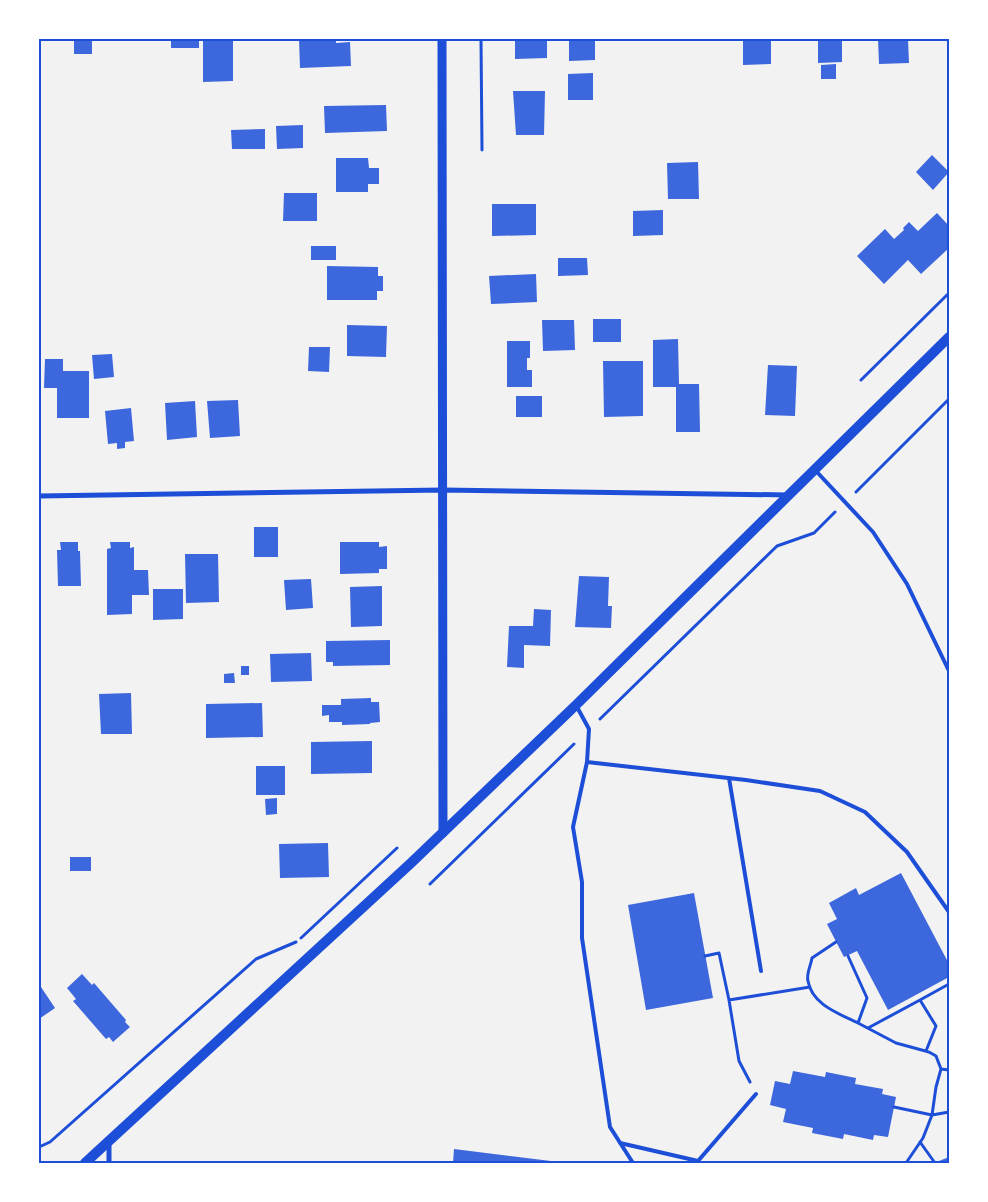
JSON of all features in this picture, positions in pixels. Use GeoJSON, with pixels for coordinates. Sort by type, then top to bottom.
{"type":"FeatureCollection","features":[{"type":"Feature","properties":{"kind":"main road"},"geometry":{"type":"LineString","coordinates":[[85,1163],[443,833],[576,705],[949,337]]}},
{"type":"Feature","properties":{"kind":"street"},"geometry":{"type":"LineString","coordinates":[[442,39],[443,833]]}},
{"type":"Feature","properties":{"kind":"street"},"geometry":{"type":"LineString","coordinates":[[39,496],[443,490],[788,495]]}},
{"type":"Feature","properties":{"kind":"street"},"geometry":{"type":"LineString","coordinates":[[109,1141],[109,1163]]}},
{"type":"Feature","properties":{"kind":"lane"},"geometry":{"type":"LineString","coordinates":[[814,469],[873,532],[906,584],[949,671]]}},
{"type":"Feature","properties":{"kind":"lane"},"geometry":{"type":"LineString","coordinates":[[576,705],[589,729],[587,762],[573,827],[582,882],[582,938],[610,1127],[633,1163]]}},
{"type":"Feature","properties":{"kind":"lane"},"geometry":{"type":"LineString","coordinates":[[587,762],[729,778],[820,791],[865,812],[907,852],[949,912]]}},
{"type":"Feature","properties":{"kind":"lane"},"geometry":{"type":"LineString","coordinates":[[729,778],[761,971]]}},
{"type":"Feature","properties":{"kind":"lane"},"geometry":{"type":"LineString","coordinates":[[620,1143],[697,1162],[756,1094]]}},
{"type":"Feature","properties":{"kind":"path"},"geometry":{"type":"LineString","coordinates":[[481,39],[482,150]]}},
{"type":"Feature","properties":{"kind":"path"},"geometry":{"type":"LineString","coordinates":[[861,380],[949,293]]}},
{"type":"Feature","properties":{"kind":"path"},"geometry":{"type":"LineString","coordinates":[[430,884],[776,546],[814,533],[949,399]]}},
{"type":"Feature","properties":{"kind":"path"},"geometry":{"type":"LineString","coordinates":[[39,1148],[50,1142],[256,959],[294,944],[397,848]]}},
{"type":"Feature","properties":{"kind":"path"},"geometry":{"type":"LineString","coordinates":[[836,942],[812,958],[807,980],[811,992],[825,1007],[896,1043],[926,1051],[936,1056],[941,1069],[932,1115],[920,1142],[906,1163]]}},
{"type":"Feature","properties":{"kind":"path"},"geometry":{"type":"LineString","coordinates":[[705,956],[719,953],[739,1062],[756,1094]]}},
{"type":"Feature","properties":{"kind":"path"},"geometry":{"type":"LineString","coordinates":[[848,956],[867,998],[858,1023]]}},
{"type":"Feature","properties":{"kind":"path"},"geometry":{"type":"LineString","coordinates":[[867,1028],[949,984]]}},
{"type":"Feature","properties":{"kind":"path"},"geometry":{"type":"LineString","coordinates":[[729,1000],[810,987]]}},
{"type":"Feature","properties":{"kind":"path"},"geometry":{"type":"LineString","coordinates":[[920,1000],[936,1026],[926,1051]]}},
{"type":"Feature","properties":{"kind":"path"},"geometry":{"type":"LineString","coordinates":[[941,1069],[949,1070]]}},
{"type":"Feature","properties":{"kind":"path"},"geometry":{"type":"LineString","coordinates":[[894,1107],[932,1115],[949,1112]]}},
{"type":"Feature","properties":{"kind":"path"},"geometry":{"type":"LineString","coordinates":[[920,1142],[935,1163]]}},
{"type":"Feature","properties":{"kind":"building"},"geometry":{"type":"Polygon","coordinates":[[[74,39],[92,39],[92,54],[74,54],[74,39]]]}},
{"type":"Feature","properties":{"kind":"building"},"geometry":{"type":"Polygon","coordinates":[[[171,39],[199,39],[199,48],[171,48],[171,39]]]}},
{"type":"Feature","properties":{"kind":"building"},"geometry":{"type":"Polygon","coordinates":[[[203,39],[233,39],[233,81],[203,82],[203,39]]]}},
{"type":"Feature","properties":{"kind":"building"},"geometry":{"type":"Polygon","coordinates":[[[299,39],[336,39],[336,43],[350,42],[351,66],[300,68],[299,39]]]}},
{"type":"Feature","properties":{"kind":"building"},"geometry":{"type":"Polygon","coordinates":[[[515,39],[547,39],[547,58],[515,59],[515,39]]]}},
{"type":"Feature","properties":{"kind":"building"},"geometry":{"type":"Polygon","coordinates":[[[569,39],[595,39],[595,60],[569,61],[569,39]]]}},
{"type":"Feature","properties":{"kind":"building"},"geometry":{"type":"Polygon","coordinates":[[[743,39],[771,39],[771,64],[743,65],[743,39]]]}},
{"type":"Feature","properties":{"kind":"building"},"geometry":{"type":"Polygon","coordinates":[[[818,39],[842,39],[842,62],[818,63],[818,39]]]}},
{"type":"Feature","properties":{"kind":"building"},"geometry":{"type":"Polygon","coordinates":[[[878,39],[908,39],[909,63],[879,64],[878,39]]]}},
{"type":"Feature","properties":{"kind":"building"},"geometry":{"type":"Polygon","coordinates":[[[836,64],[836,79],[821,79],[821,65],[836,64]]]}},
{"type":"Feature","properties":{"kind":"building"},"geometry":{"type":"Polygon","coordinates":[[[593,73],[593,100],[568,100],[568,74],[593,73]]]}},
{"type":"Feature","properties":{"kind":"building"},"geometry":{"type":"Polygon","coordinates":[[[513,91],[545,91],[544,135],[516,135],[513,91]]]}},
{"type":"Feature","properties":{"kind":"building"},"geometry":{"type":"Polygon","coordinates":[[[386,105],[387,131],[325,133],[324,106],[386,105]]]}},
{"type":"Feature","properties":{"kind":"building"},"geometry":{"type":"Polygon","coordinates":[[[303,125],[303,148],[277,149],[276,126],[303,125]]]}},
{"type":"Feature","properties":{"kind":"building"},"geometry":{"type":"Polygon","coordinates":[[[265,129],[265,149],[232,149],[231,130],[265,129]]]}},
{"type":"Feature","properties":{"kind":"building"},"geometry":{"type":"Polygon","coordinates":[[[932,155],[949,172],[933,190],[916,172],[932,155]]]}},
{"type":"Feature","properties":{"kind":"building"},"geometry":{"type":"Polygon","coordinates":[[[336,158],[368,158],[369,168],[379,168],[379,184],[368,184],[368,192],[336,192],[336,158]]]}},
{"type":"Feature","properties":{"kind":"building"},"geometry":{"type":"Polygon","coordinates":[[[698,162],[699,199],[668,199],[667,163],[698,162]]]}},
{"type":"Feature","properties":{"kind":"building"},"geometry":{"type":"Polygon","coordinates":[[[284,193],[317,193],[317,221],[283,221],[284,193]]]}},
{"type":"Feature","properties":{"kind":"building"},"geometry":{"type":"Polygon","coordinates":[[[492,204],[536,204],[536,235],[492,236],[492,204]]]}},
{"type":"Feature","properties":{"kind":"building"},"geometry":{"type":"Polygon","coordinates":[[[663,210],[663,235],[633,236],[633,211],[663,210]]]}},
{"type":"Feature","properties":{"kind":"building"},"geometry":{"type":"Polygon","coordinates":[[[937,213],[949,226],[949,248],[921,274],[908,260],[884,284],[857,256],[885,229],[894,239],[904,230],[903,228],[909,222],[918,231],[937,213]]]}},
{"type":"Feature","properties":{"kind":"building"},"geometry":{"type":"Polygon","coordinates":[[[311,246],[336,246],[336,260],[311,260],[311,246]]]}},
{"type":"Feature","properties":{"kind":"building"},"geometry":{"type":"Polygon","coordinates":[[[558,258],[587,258],[588,275],[558,276],[558,258]]]}},
{"type":"Feature","properties":{"kind":"building"},"geometry":{"type":"Polygon","coordinates":[[[327,266],[378,267],[378,276],[383,276],[383,291],[377,291],[377,300],[327,300],[327,266]]]}},
{"type":"Feature","properties":{"kind":"building"},"geometry":{"type":"Polygon","coordinates":[[[536,274],[537,302],[491,304],[489,276],[536,274]]]}},
{"type":"Feature","properties":{"kind":"building"},"geometry":{"type":"Polygon","coordinates":[[[593,319],[621,319],[621,342],[593,342],[593,319]]]}},
{"type":"Feature","properties":{"kind":"building"},"geometry":{"type":"Polygon","coordinates":[[[542,320],[574,320],[575,350],[543,351],[542,320]]]}},
{"type":"Feature","properties":{"kind":"building"},"geometry":{"type":"Polygon","coordinates":[[[347,325],[387,326],[386,357],[347,356],[347,325]]]}},
{"type":"Feature","properties":{"kind":"building"},"geometry":{"type":"Polygon","coordinates":[[[678,339],[679,384],[699,384],[700,432],[676,432],[676,387],[653,387],[653,340],[678,339]]]}},
{"type":"Feature","properties":{"kind":"building"},"geometry":{"type":"Polygon","coordinates":[[[507,341],[530,341],[530,358],[527,358],[527,370],[532,370],[532,387],[507,387],[507,341]]]}},
{"type":"Feature","properties":{"kind":"building"},"geometry":{"type":"Polygon","coordinates":[[[309,347],[330,347],[329,372],[308,371],[309,347]]]}},
{"type":"Feature","properties":{"kind":"building"},"geometry":{"type":"Polygon","coordinates":[[[112,354],[114,377],[94,379],[92,355],[112,354]]]}},
{"type":"Feature","properties":{"kind":"building"},"geometry":{"type":"Polygon","coordinates":[[[45,359],[63,359],[63,371],[89,371],[89,418],[57,418],[57,388],[44,388],[45,359]]]}},
{"type":"Feature","properties":{"kind":"building"},"geometry":{"type":"Polygon","coordinates":[[[603,361],[643,361],[643,416],[604,417],[603,361]]]}},
{"type":"Feature","properties":{"kind":"building"},"geometry":{"type":"Polygon","coordinates":[[[768,365],[797,366],[795,416],[765,415],[768,365]]]}},
{"type":"Feature","properties":{"kind":"building"},"geometry":{"type":"Polygon","coordinates":[[[516,396],[542,396],[542,417],[516,417],[516,396]]]}},
{"type":"Feature","properties":{"kind":"building"},"geometry":{"type":"Polygon","coordinates":[[[238,400],[240,436],[210,438],[207,401],[238,400]]]}},
{"type":"Feature","properties":{"kind":"building"},"geometry":{"type":"Polygon","coordinates":[[[195,401],[197,437],[167,440],[165,403],[195,401]]]}},
{"type":"Feature","properties":{"kind":"building"},"geometry":{"type":"Polygon","coordinates":[[[131,408],[134,441],[125,442],[125,448],[117,449],[117,443],[108,444],[105,411],[131,408]]]}},
{"type":"Feature","properties":{"kind":"building"},"geometry":{"type":"Polygon","coordinates":[[[254,527],[278,527],[278,557],[254,557],[254,527]]]}},
{"type":"Feature","properties":{"kind":"building"},"geometry":{"type":"Polygon","coordinates":[[[60,542],[78,542],[81,586],[58,586],[57,550],[61,550],[60,542]]]}},
{"type":"Feature","properties":{"kind":"building"},"geometry":{"type":"Polygon","coordinates":[[[110,542],[130,542],[130,548],[134,547],[134,570],[148,570],[149,595],[132,595],[132,614],[107,615],[107,549],[111,548],[110,542]]]}},
{"type":"Feature","properties":{"kind":"building"},"geometry":{"type":"Polygon","coordinates":[[[340,542],[379,542],[379,547],[387,546],[387,569],[379,569],[379,573],[340,574],[340,542]]]}},
{"type":"Feature","properties":{"kind":"building"},"geometry":{"type":"Polygon","coordinates":[[[185,554],[218,554],[219,602],[186,603],[185,554]]]}},
{"type":"Feature","properties":{"kind":"building"},"geometry":{"type":"Polygon","coordinates":[[[579,576],[609,577],[608,606],[612,606],[611,628],[575,627],[579,576]]]}},
{"type":"Feature","properties":{"kind":"building"},"geometry":{"type":"Polygon","coordinates":[[[311,579],[313,608],[286,610],[284,580],[311,579]]]}},
{"type":"Feature","properties":{"kind":"building"},"geometry":{"type":"Polygon","coordinates":[[[382,586],[382,626],[351,627],[350,587],[382,586]]]}},
{"type":"Feature","properties":{"kind":"building"},"geometry":{"type":"Polygon","coordinates":[[[153,589],[183,589],[183,619],[153,620],[153,589]]]}},
{"type":"Feature","properties":{"kind":"building"},"geometry":{"type":"Polygon","coordinates":[[[534,609],[551,610],[550,646],[524,645],[524,668],[507,667],[509,626],[533,626],[534,609]]]}},
{"type":"Feature","properties":{"kind":"building"},"geometry":{"type":"Polygon","coordinates":[[[390,640],[390,665],[333,666],[333,662],[326,662],[326,641],[390,640]]]}},
{"type":"Feature","properties":{"kind":"building"},"geometry":{"type":"Polygon","coordinates":[[[311,653],[312,681],[271,682],[270,654],[311,653]]]}},
{"type":"Feature","properties":{"kind":"building"},"geometry":{"type":"Polygon","coordinates":[[[241,666],[249,666],[249,675],[241,675],[241,666]]]}},
{"type":"Feature","properties":{"kind":"building"},"geometry":{"type":"Polygon","coordinates":[[[234,673],[235,683],[224,683],[224,674],[234,673]]]}},
{"type":"Feature","properties":{"kind":"building"},"geometry":{"type":"Polygon","coordinates":[[[131,693],[132,734],[101,734],[99,694],[131,693]]]}},
{"type":"Feature","properties":{"kind":"building"},"geometry":{"type":"Polygon","coordinates":[[[371,698],[371,702],[379,702],[380,722],[342,725],[342,722],[329,722],[329,715],[322,716],[322,705],[341,705],[341,699],[371,698]]]}},
{"type":"Feature","properties":{"kind":"building"},"geometry":{"type":"Polygon","coordinates":[[[262,703],[263,737],[206,738],[206,704],[262,703]]]}},
{"type":"Feature","properties":{"kind":"building"},"geometry":{"type":"Polygon","coordinates":[[[372,741],[372,773],[311,774],[311,742],[372,741]]]}},
{"type":"Feature","properties":{"kind":"building"},"geometry":{"type":"Polygon","coordinates":[[[256,766],[285,766],[285,795],[256,795],[256,766]]]}},
{"type":"Feature","properties":{"kind":"building"},"geometry":{"type":"Polygon","coordinates":[[[277,798],[277,814],[266,815],[265,799],[277,798]]]}},
{"type":"Feature","properties":{"kind":"building"},"geometry":{"type":"Polygon","coordinates":[[[328,843],[329,877],[280,878],[279,844],[328,843]]]}},
{"type":"Feature","properties":{"kind":"building"},"geometry":{"type":"Polygon","coordinates":[[[70,857],[91,857],[91,871],[70,871],[70,857]]]}},
{"type":"Feature","properties":{"kind":"building"},"geometry":{"type":"Polygon","coordinates":[[[901,873],[949,964],[949,977],[888,1010],[857,951],[844,957],[827,924],[837,919],[829,903],[856,888],[859,895],[901,873]]]}},
{"type":"Feature","properties":{"kind":"building"},"geometry":{"type":"Polygon","coordinates":[[[694,893],[713,998],[646,1010],[628,905],[694,893]]]}},
{"type":"Feature","properties":{"kind":"building"},"geometry":{"type":"Polygon","coordinates":[[[82,974],[92,985],[94,983],[130,1027],[113,1042],[109,1037],[106,1039],[73,1001],[76,999],[67,988],[82,974]]]}},
{"type":"Feature","properties":{"kind":"building"},"geometry":{"type":"Polygon","coordinates":[[[39,984],[55,1008],[39,1019],[39,984]]]}},
{"type":"Feature","properties":{"kind":"building"},"geometry":{"type":"Polygon","coordinates":[[[793,1071],[825,1077],[826,1072],[856,1078],[855,1084],[883,1089],[882,1094],[896,1097],[888,1137],[874,1135],[873,1140],[844,1134],[843,1139],[812,1133],[813,1128],[783,1122],[786,1109],[770,1105],[775,1081],[790,1084],[793,1071]]]}},
{"type":"Feature","properties":{"kind":"building"},"geometry":{"type":"Polygon","coordinates":[[[454,1149],[559,1162],[559,1163],[453,1163],[454,1149]]]}},
{"type":"Feature","properties":{"kind":"building"},"geometry":{"type":"Polygon","coordinates":[[[949,1157],[949,1163],[934,1163],[949,1157]]]}}]}
